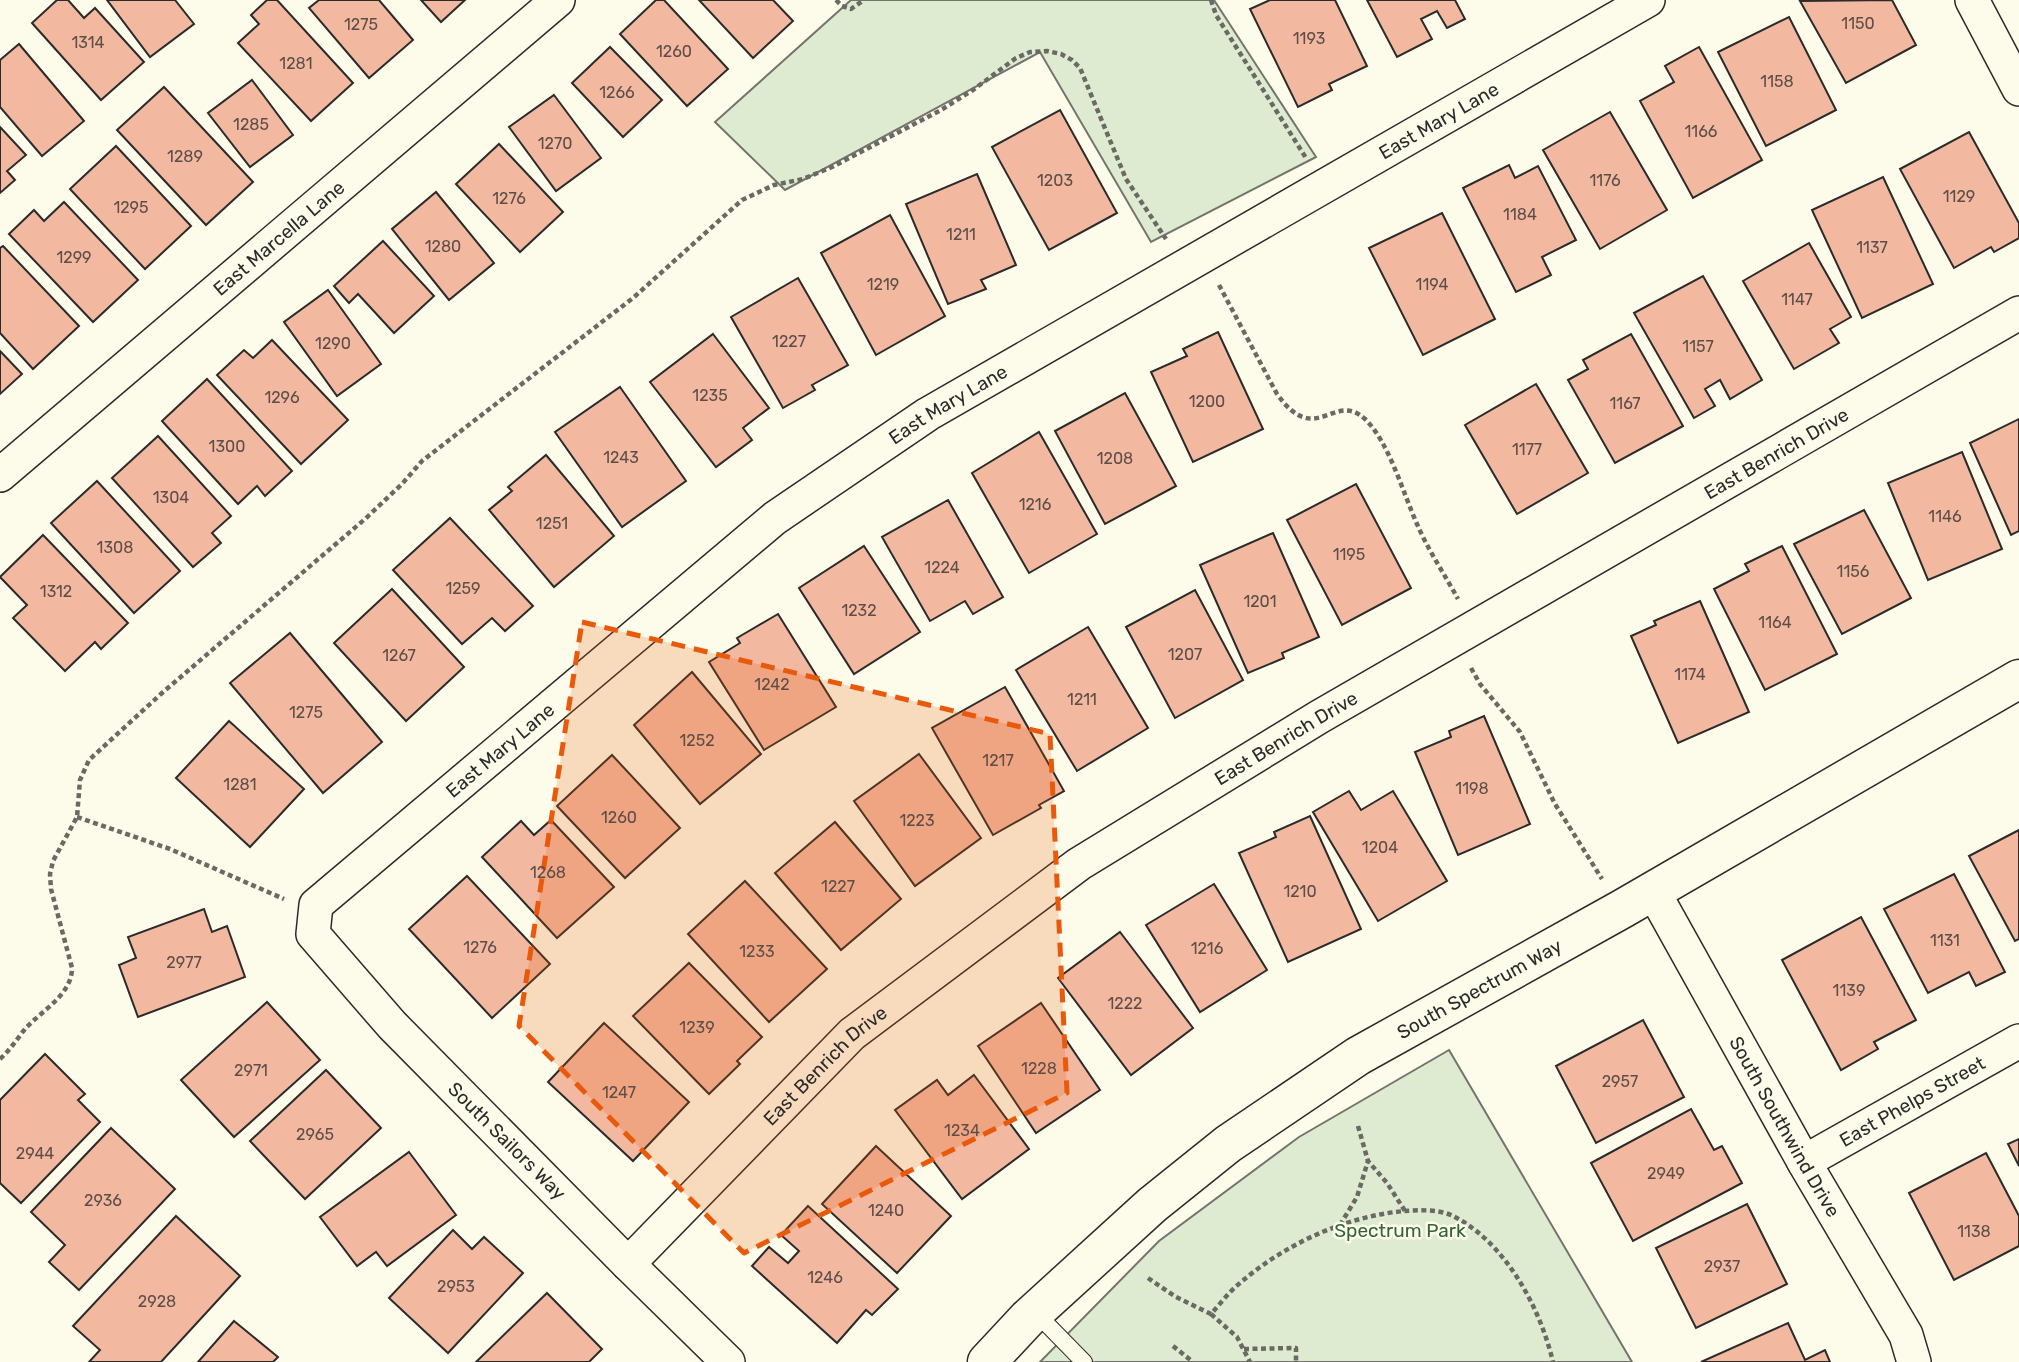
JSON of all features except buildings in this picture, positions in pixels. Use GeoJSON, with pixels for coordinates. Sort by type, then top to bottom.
{"type":"FeatureCollection","features":[{"type":"Feature","properties":{"kind":"street","name":"East Marcella Lane"},"geometry":{"type":"LineString","coordinates":[[0,475],[558,0]]}},
{"type":"Feature","properties":{"kind":"street","name":"East Mary Lane"},"geometry":{"type":"LineString","coordinates":[[300,902],[775,518],[928,414],[1648,0]]}},
{"type":"Feature","properties":{"kind":"street"},"geometry":{"type":"LineString","coordinates":[[1972,0],[2019,89]]}},
{"type":"Feature","properties":{"kind":"street","name":"East Benrich Drive"},"geometry":{"type":"LineString","coordinates":[[628,1264],[852,1034],[1079,864],[1319,717],[2019,313]]}},
{"type":"Feature","properties":{"kind":"street","name":"South Spectrum Way"},"geometry":{"type":"LineString","coordinates":[[987,1362],[1035,1312],[1152,1205],[1228,1144],[1358,1056],[1653,891],[2019,679]]}},
{"type":"Feature","properties":{"kind":"street","name":"South Southwind Drive"},"geometry":{"type":"LineString","coordinates":[[1653,891],[1804,1162],[1906,1335],[1914,1362]]}},
{"type":"Feature","properties":{"kind":"street","name":"South Sailors Way"},"geometry":{"type":"LineString","coordinates":[[300,902],[313,933],[392,1025],[728,1362]]}},
{"type":"Feature","properties":{"kind":"street","name":"East Phelps Street"},"geometry":{"type":"LineString","coordinates":[[1804,1162],[2019,1041]]}},
{"type":"Feature","properties":{"kind":"lane"},"geometry":{"type":"LineString","coordinates":[[1035,1312],[1084,1362]]}},
{"type":"Feature","properties":{"kind":"path"},"geometry":{"type":"LineString","coordinates":[[836,0],[851,9],[864,0]]}},
{"type":"Feature","properties":{"kind":"path"},"geometry":{"type":"LineString","coordinates":[[1211,0],[1216,15],[1306,159]]}},
{"type":"Feature","properties":{"kind":"path"},"geometry":{"type":"LineString","coordinates":[[0,1059],[72,979],[72,968],[51,889],[50,873],[53,861],[77,817],[80,780],[89,760],[162,693],[365,519],[422,461],[616,312],[727,212],[755,192],[803,179],[832,167],[941,110],[1016,58],[1030,52],[1046,51],[1061,54],[1080,68],[1126,179],[1166,238]]}},
{"type":"Feature","properties":{"kind":"path"},"geometry":{"type":"LineString","coordinates":[[1216,280],[1287,408],[1306,419],[1343,411],[1355,413],[1364,418],[1373,429],[1389,456],[1418,526],[1463,607]]}},
{"type":"Feature","properties":{"kind":"path"},"geometry":{"type":"LineString","coordinates":[[1473,672],[1520,732],[1555,804],[1598,873]]}},
{"type":"Feature","properties":{"kind":"path"},"geometry":{"type":"LineString","coordinates":[[77,817],[170,849],[300,902]]}},
{"type":"Feature","properties":{"kind":"path"},"geometry":{"type":"LineString","coordinates":[[1358,1126],[1368,1161],[1387,1183],[1405,1211]]}},
{"type":"Feature","properties":{"kind":"path"},"geometry":{"type":"LineString","coordinates":[[1339,1226],[1357,1197],[1368,1161]]}},
{"type":"Feature","properties":{"kind":"path"},"geometry":{"type":"LineString","coordinates":[[1211,1314],[1238,1284],[1270,1260],[1305,1241],[1356,1220],[1421,1210],[1451,1215],[1478,1234],[1504,1258],[1523,1286],[1537,1315],[1553,1362]]}},
{"type":"Feature","properties":{"kind":"path"},"geometry":{"type":"LineString","coordinates":[[1148,1278],[1176,1297],[1211,1314],[1237,1337],[1250,1362]]}},
{"type":"Feature","properties":{"kind":"path"},"geometry":{"type":"LineString","coordinates":[[1173,1346],[1193,1362]]}},
{"type":"Feature","properties":{"kind":"path"},"geometry":{"type":"LineString","coordinates":[[1244,1349],[1296,1348],[1296,1362]]}},
{"type":"Feature","properties":{"kind":"highlighted area"},"geometry":{"type":"Polygon","coordinates":[[[582,622],[1050,734],[1067,1093],[744,1253],[519,1026],[582,622]]]}},
{"type":"Feature","properties":{"kind":"green space"},"geometry":{"type":"Polygon","coordinates":[[[851,0],[1214,0],[1316,157],[1151,242],[1040,52],[785,190],[715,122],[851,0]]]}},
{"type":"Feature","properties":{"kind":"green space","name":"Spectrum Park"},"geometry":{"type":"Polygon","coordinates":[[[1449,1050],[1632,1362],[1040,1362],[1159,1241],[1299,1137],[1449,1050]]]}}]}
